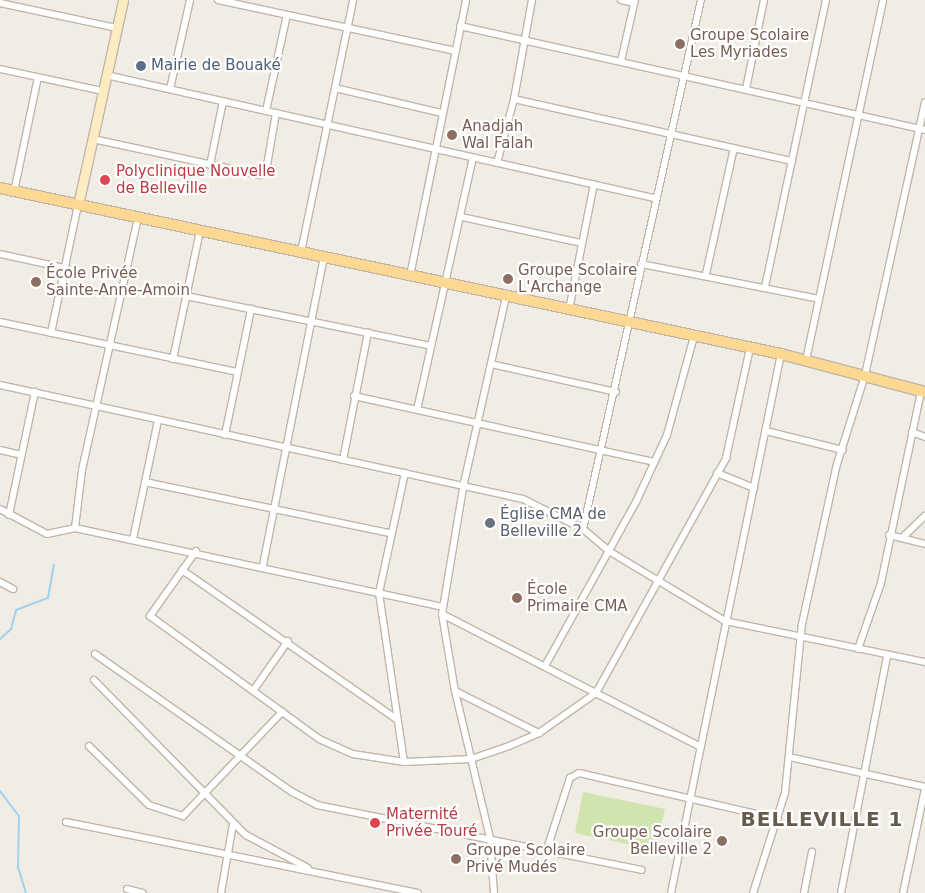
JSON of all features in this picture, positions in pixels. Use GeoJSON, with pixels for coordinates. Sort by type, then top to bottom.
{"type":"FeatureCollection","features":[{"type":"Feature","properties":{"kind":"main road"},"geometry":{"type":"LineString","coordinates":[[0,188],[445,284],[782,354],[923,391]]}},
{"type":"Feature","properties":{"kind":"street"},"geometry":{"type":"LineString","coordinates":[[51,333],[122,0]]}},
{"type":"Feature","properties":{"kind":"street"},"geometry":{"type":"LineString","coordinates":[[170,89],[190,0]]}},
{"type":"Feature","properties":{"kind":"street"},"geometry":{"type":"LineString","coordinates":[[218,0],[455,51]]}},
{"type":"Feature","properties":{"kind":"street"},"geometry":{"type":"LineString","coordinates":[[301,252],[353,0]]}},
{"type":"Feature","properties":{"kind":"street"},"geometry":{"type":"LineString","coordinates":[[410,276],[466,0]]}},
{"type":"Feature","properties":{"kind":"street"},"geometry":{"type":"LineString","coordinates":[[497,163],[514,99],[532,0]]}},
{"type":"Feature","properties":{"kind":"street"},"geometry":{"type":"LineString","coordinates":[[621,0],[635,1],[621,61]]}},
{"type":"Feature","properties":{"kind":"street"},"geometry":{"type":"LineString","coordinates":[[583,529],[631,323],[654,198],[671,135],[701,0]]}},
{"type":"Feature","properties":{"kind":"street"},"geometry":{"type":"LineString","coordinates":[[746,89],[764,0]]}},
{"type":"Feature","properties":{"kind":"street"},"geometry":{"type":"LineString","coordinates":[[765,287],[826,0]]}},
{"type":"Feature","properties":{"kind":"street"},"geometry":{"type":"LineString","coordinates":[[806,360],[883,0]]}},
{"type":"Feature","properties":{"kind":"street"},"geometry":{"type":"LineString","coordinates":[[0,3],[117,28]]}},
{"type":"Feature","properties":{"kind":"street"},"geometry":{"type":"LineString","coordinates":[[266,110],[287,15]]}},
{"type":"Feature","properties":{"kind":"street"},"geometry":{"type":"LineString","coordinates":[[460,26],[524,44],[621,61],[922,129]]}},
{"type":"Feature","properties":{"kind":"street"},"geometry":{"type":"LineString","coordinates":[[0,69],[104,91]]}},
{"type":"Feature","properties":{"kind":"street"},"geometry":{"type":"LineString","coordinates":[[106,75],[654,198]]}},
{"type":"Feature","properties":{"kind":"street"},"geometry":{"type":"LineString","coordinates":[[14,192],[38,77]]}},
{"type":"Feature","properties":{"kind":"street"},"geometry":{"type":"LineString","coordinates":[[335,88],[442,113]]}},
{"type":"Feature","properties":{"kind":"street"},"geometry":{"type":"LineString","coordinates":[[514,99],[792,161]]}},
{"type":"Feature","properties":{"kind":"street"},"geometry":{"type":"LineString","coordinates":[[210,165],[223,101]]}},
{"type":"Feature","properties":{"kind":"street"},"geometry":{"type":"LineString","coordinates":[[753,893],[778,819],[790,758],[801,635],[843,450],[865,375],[922,129],[925,103]]}},
{"type":"Feature","properties":{"kind":"street"},"geometry":{"type":"LineString","coordinates":[[93,139],[210,165],[264,174],[276,113]]}},
{"type":"Feature","properties":{"kind":"street"},"geometry":{"type":"LineString","coordinates":[[706,274],[734,148]]}},
{"type":"Feature","properties":{"kind":"street"},"geometry":{"type":"LineString","coordinates":[[417,410],[430,346],[462,217],[473,158]]}},
{"type":"Feature","properties":{"kind":"street"},"geometry":{"type":"LineString","coordinates":[[569,310],[594,184]]}},
{"type":"Feature","properties":{"kind":"street"},"geometry":{"type":"LineString","coordinates":[[462,217],[581,243]]}},
{"type":"Feature","properties":{"kind":"street"},"geometry":{"type":"LineString","coordinates":[[75,528],[98,407],[138,218]]}},
{"type":"Feature","properties":{"kind":"street"},"geometry":{"type":"LineString","coordinates":[[173,359],[200,231]]}},
{"type":"Feature","properties":{"kind":"street"},"geometry":{"type":"LineString","coordinates":[[0,254],[64,268]]}},
{"type":"Feature","properties":{"kind":"street"},"geometry":{"type":"LineString","coordinates":[[263,565],[284,448],[324,257]]}},
{"type":"Feature","properties":{"kind":"street"},"geometry":{"type":"LineString","coordinates":[[641,264],[706,274],[819,299]]}},
{"type":"Feature","properties":{"kind":"street"},"geometry":{"type":"LineString","coordinates":[[186,296],[430,346]]}},
{"type":"Feature","properties":{"kind":"street"},"geometry":{"type":"LineString","coordinates":[[494,893],[490,838],[455,691],[443,610],[464,483],[479,424],[506,296]]}},
{"type":"Feature","properties":{"kind":"street"},"geometry":{"type":"LineString","coordinates":[[225,435],[251,309]]}},
{"type":"Feature","properties":{"kind":"street"},"geometry":{"type":"LineString","coordinates":[[0,322],[237,372]]}},
{"type":"Feature","properties":{"kind":"street"},"geometry":{"type":"LineString","coordinates":[[343,460],[368,332]]}},
{"type":"Feature","properties":{"kind":"street"},"geometry":{"type":"LineString","coordinates":[[545,666],[609,551],[667,435],[694,336]]}},
{"type":"Feature","properties":{"kind":"street"},"geometry":{"type":"LineString","coordinates":[[196,551],[150,616],[331,746],[404,762],[471,759],[539,733],[596,693],[660,583],[726,458],[750,348]]}},
{"type":"Feature","properties":{"kind":"street"},"geometry":{"type":"LineString","coordinates":[[671,893],[725,621],[782,354]]}},
{"type":"Feature","properties":{"kind":"street"},"geometry":{"type":"LineString","coordinates":[[491,364],[616,392]]}},
{"type":"Feature","properties":{"kind":"street"},"geometry":{"type":"LineString","coordinates":[[0,385],[284,448],[464,483],[523,499],[583,529],[609,551],[725,621],[801,635],[887,656],[925,662]]}},
{"type":"Feature","properties":{"kind":"street"},"geometry":{"type":"LineString","coordinates":[[858,650],[878,593],[889,535],[923,391]]}},
{"type":"Feature","properties":{"kind":"street"},"geometry":{"type":"LineString","coordinates":[[9,515],[35,392]]}},
{"type":"Feature","properties":{"kind":"street"},"geometry":{"type":"LineString","coordinates":[[354,396],[654,462]]}},
{"type":"Feature","properties":{"kind":"street"},"geometry":{"type":"LineString","coordinates":[[133,539],[158,420]]}},
{"type":"Feature","properties":{"kind":"street"},"geometry":{"type":"LineString","coordinates":[[766,431],[843,450]]}},
{"type":"Feature","properties":{"kind":"street"},"geometry":{"type":"LineString","coordinates":[[912,432],[925,436]]}},
{"type":"Feature","properties":{"kind":"street"},"geometry":{"type":"LineString","coordinates":[[0,450],[21,455]]}},
{"type":"Feature","properties":{"kind":"street"},"geometry":{"type":"LineString","coordinates":[[404,762],[396,719],[380,593],[390,533],[405,472]]}},
{"type":"Feature","properties":{"kind":"street"},"geometry":{"type":"LineString","coordinates":[[717,473],[754,488]]}},
{"type":"Feature","properties":{"kind":"street"},"geometry":{"type":"LineString","coordinates":[[145,482],[390,533]]}},
{"type":"Feature","properties":{"kind":"street"},"geometry":{"type":"LineString","coordinates":[[0,509],[47,534],[75,528],[196,551],[263,565],[443,610],[701,748]]}},
{"type":"Feature","properties":{"kind":"street"},"geometry":{"type":"LineString","coordinates":[[902,538],[925,516]]}},
{"type":"Feature","properties":{"kind":"street"},"geometry":{"type":"LineString","coordinates":[[889,535],[925,544]]}},
{"type":"Feature","properties":{"kind":"street"},"geometry":{"type":"LineString","coordinates":[[182,570],[288,641],[396,719]]}},
{"type":"Feature","properties":{"kind":"street"},"geometry":{"type":"LineString","coordinates":[[0,582],[13,590]]}},
{"type":"Feature","properties":{"kind":"street"},"geometry":{"type":"LineString","coordinates":[[253,691],[288,641]]}},
{"type":"Feature","properties":{"kind":"street"},"geometry":{"type":"LineString","coordinates":[[95,654],[317,805],[547,849],[642,870]]}},
{"type":"Feature","properties":{"kind":"street"},"geometry":{"type":"LineString","coordinates":[[841,893],[887,656]]}},
{"type":"Feature","properties":{"kind":"street"},"geometry":{"type":"LineString","coordinates":[[94,680],[234,824],[261,846],[313,870]]}},
{"type":"Feature","properties":{"kind":"street"},"geometry":{"type":"LineString","coordinates":[[455,691],[539,733]]}},
{"type":"Feature","properties":{"kind":"street"},"geometry":{"type":"LineString","coordinates":[[89,746],[159,811],[184,816],[207,795],[282,712]]}},
{"type":"Feature","properties":{"kind":"street"},"geometry":{"type":"LineString","coordinates":[[790,758],[865,773],[925,788],[903,893]]}},
{"type":"Feature","properties":{"kind":"street"},"geometry":{"type":"LineString","coordinates":[[547,849],[574,774],[600,775],[778,819]]}},
{"type":"Feature","properties":{"kind":"street"},"geometry":{"type":"LineString","coordinates":[[66,822],[228,858],[313,870],[386,890],[418,893]]}},
{"type":"Feature","properties":{"kind":"street"},"geometry":{"type":"LineString","coordinates":[[221,893],[234,824]]}},
{"type":"Feature","properties":{"kind":"street"},"geometry":{"type":"LineString","coordinates":[[804,893],[812,852]]}},
{"type":"Feature","properties":{"kind":"street"},"geometry":{"type":"LineString","coordinates":[[127,890],[143,893]]}},
{"type":"Feature","properties":{"kind":"green space"},"geometry":{"type":"Polygon","coordinates":[[[583,792],[665,809],[656,850],[575,833],[583,792]]]}},
{"type":"Feature","properties":{"kind":"waterway"},"geometry":{"type":"LineString","coordinates":[[0,639],[11,629],[16,610],[48,598],[54,565]]}},
{"type":"Feature","properties":{"kind":"waterway"},"geometry":{"type":"LineString","coordinates":[[0,791],[19,816],[18,867],[26,893]]}},
{"type":"Feature","properties":{"kind":"place","name":"Groupe Scolaire Les Myriades"},"geometry":{"type":"Point","coordinates":[680,44]}},
{"type":"Feature","properties":{"kind":"place","name":"Mairie de Bouaké"},"geometry":{"type":"Point","coordinates":[141,66]}},
{"type":"Feature","properties":{"kind":"place","name":"Anadjah Wal Falah"},"geometry":{"type":"Point","coordinates":[452,135]}},
{"type":"Feature","properties":{"kind":"place","name":"Polyclinique Nouvelle de Belleville"},"geometry":{"type":"Point","coordinates":[105,180]}},
{"type":"Feature","properties":{"kind":"place","name":"Groupe Scolaire L'Archange"},"geometry":{"type":"Point","coordinates":[508,279]}},
{"type":"Feature","properties":{"kind":"place","name":"École Privée Sainte-Anne-Amoin"},"geometry":{"type":"Point","coordinates":[36,282]}},
{"type":"Feature","properties":{"kind":"place","name":"Église CMA de Belleville 2"},"geometry":{"type":"Point","coordinates":[490,523]}},
{"type":"Feature","properties":{"kind":"place","name":"École Primaire CMA"},"geometry":{"type":"Point","coordinates":[517,598]}},
{"type":"Feature","properties":{"kind":"place","name":"Maternité Privée Touré"},"geometry":{"type":"Point","coordinates":[375,823]}},
{"type":"Feature","properties":{"kind":"place","name":"Groupe Scolaire Belleville 2"},"geometry":{"type":"Point","coordinates":[722,841]}},
{"type":"Feature","properties":{"kind":"place","name":"Groupe Scolaire Privé Mudés"},"geometry":{"type":"Point","coordinates":[456,859]}},
{"type":"Feature","properties":{"kind":"district","name":"BELLEVILLE 1"},"geometry":{"type":"Point","coordinates":[822,819]}}]}
